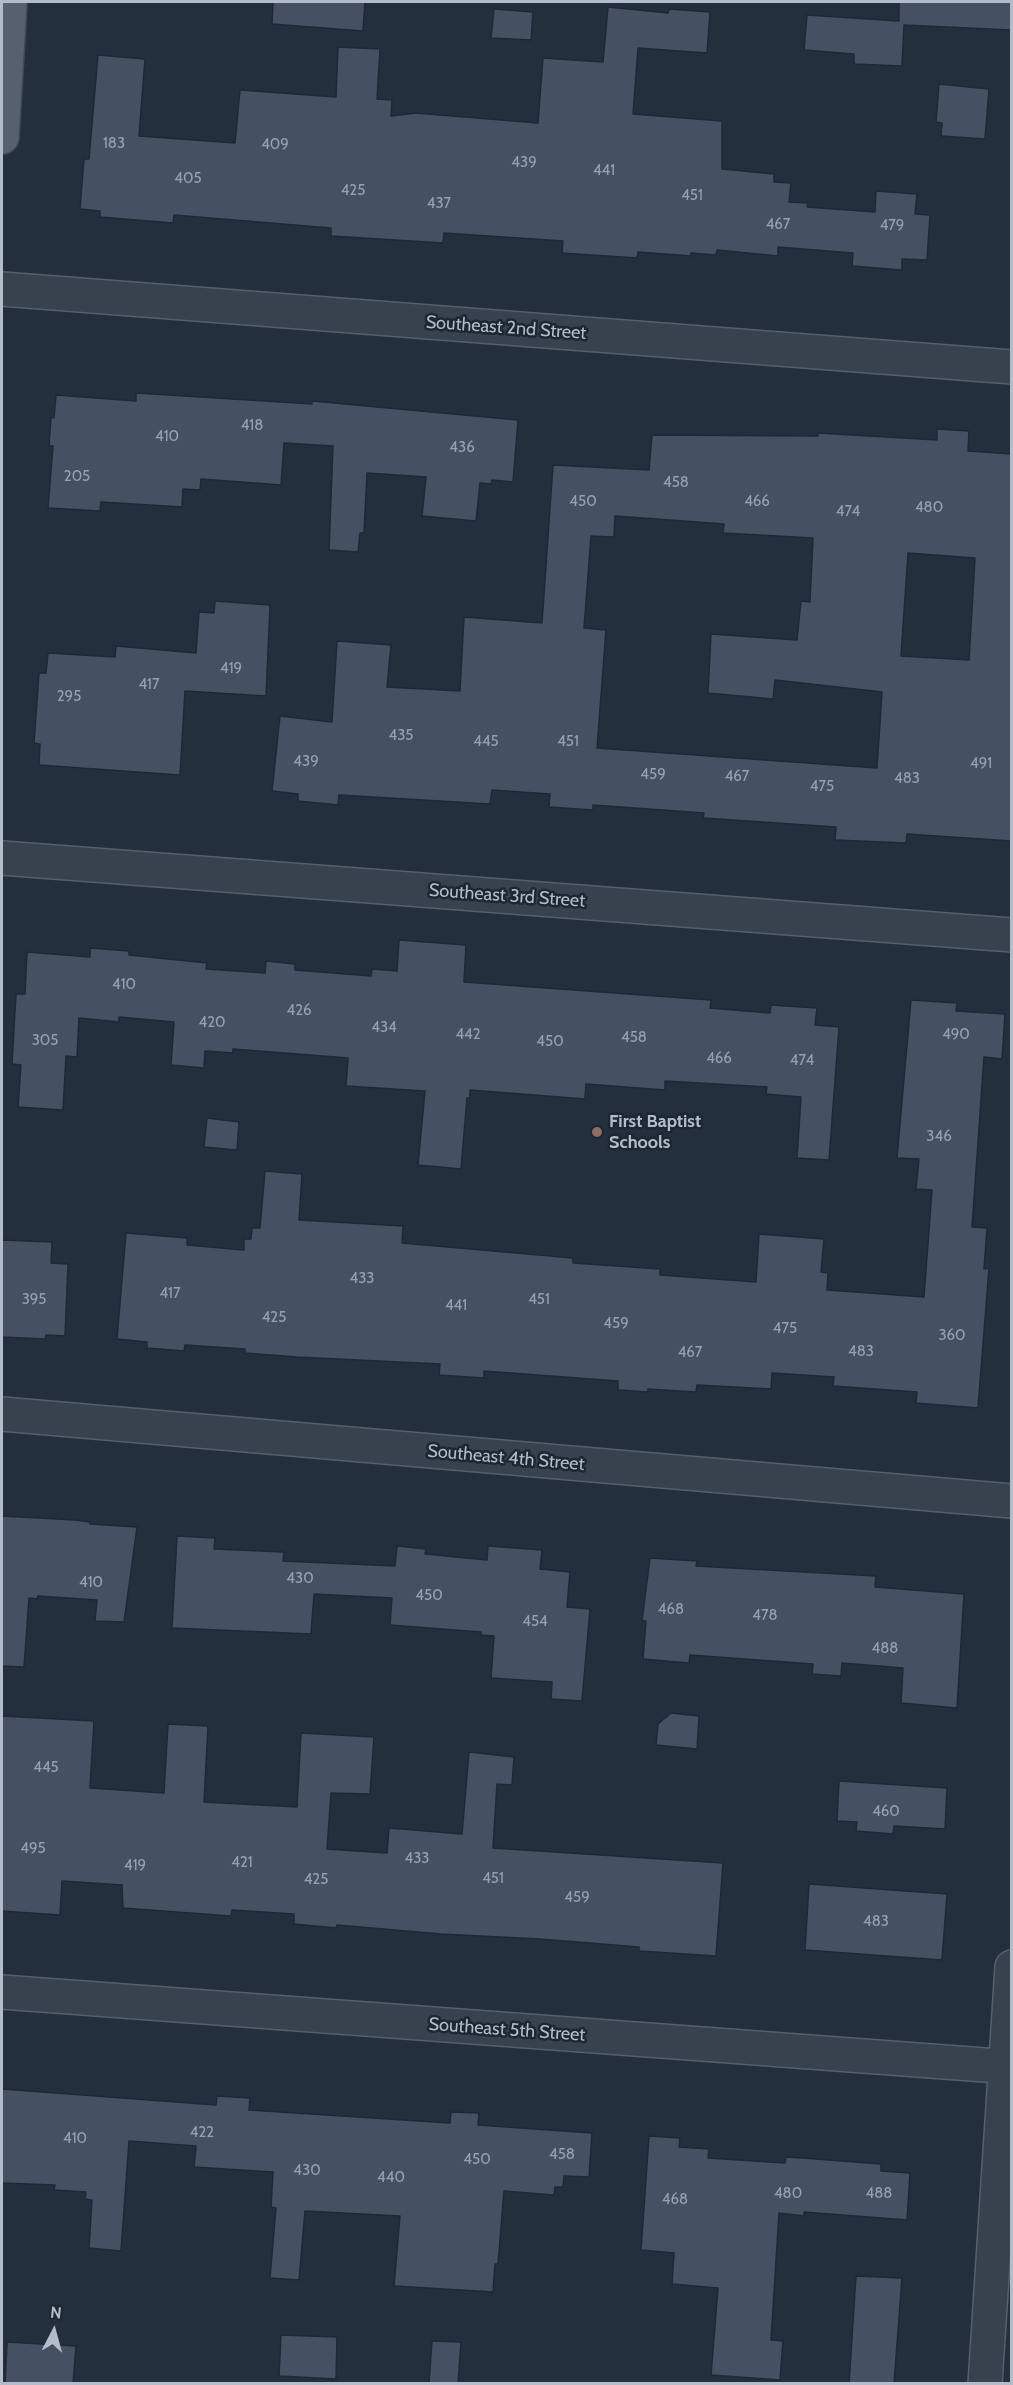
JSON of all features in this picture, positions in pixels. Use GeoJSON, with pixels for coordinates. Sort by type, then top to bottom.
{"type":"FeatureCollection","features":[{"type":"Feature","properties":{"kind":"main road"},"geometry":{"type":"LineString","coordinates":[[2,137],[10,2]]}},
{"type":"Feature","properties":{"kind":"street","name":"Southeast 2nd Street"},"geometry":{"type":"LineString","coordinates":[[2,290],[1011,367]]}},
{"type":"Feature","properties":{"kind":"street","name":"Southeast 3rd Street"},"geometry":{"type":"LineString","coordinates":[[2,858],[1011,935]]}},
{"type":"Feature","properties":{"kind":"street","name":"Southeast 4th Street"},"geometry":{"type":"LineString","coordinates":[[2,1414],[1011,1501]]}},
{"type":"Feature","properties":{"kind":"street"},"geometry":{"type":"LineString","coordinates":[[985,2384],[1008,2067],[1011,1967]]}},
{"type":"Feature","properties":{"kind":"street","name":"Southeast 5th Street"},"geometry":{"type":"LineString","coordinates":[[2,1992],[1008,2067]]}},
{"type":"Feature","properties":{"kind":"building"},"geometry":{"type":"Polygon","coordinates":[[[273,2],[365,2],[363,31],[272,24],[273,2]]]}},
{"type":"Feature","properties":{"kind":"building"},"geometry":{"type":"Polygon","coordinates":[[[899,2],[1011,2],[1011,30],[904,25],[902,66],[854,64],[854,54],[804,50],[807,15],[899,21],[899,2]]]}},
{"type":"Feature","properties":{"kind":"building"},"geometry":{"type":"Polygon","coordinates":[[[608,7],[668,13],[669,9],[710,12],[707,53],[638,48],[633,114],[722,121],[722,169],[774,174],[774,182],[791,183],[789,202],[808,203],[807,207],[875,212],[876,191],[917,194],[915,214],[930,215],[927,260],[902,259],[902,270],[852,266],[853,253],[778,247],[778,256],[717,250],[716,255],[691,253],[691,256],[638,252],[637,258],[562,253],[563,241],[444,233],[443,243],[331,236],[331,228],[174,215],[173,223],[100,217],[100,211],[80,209],[84,159],[89,159],[98,55],[145,59],[139,136],[235,143],[240,90],[336,97],[338,47],[380,49],[377,99],[392,100],[391,116],[416,113],[538,123],[543,58],[603,62],[608,7]]]}},
{"type":"Feature","properties":{"kind":"building"},"geometry":{"type":"Polygon","coordinates":[[[494,9],[533,12],[531,40],[491,38],[494,9]]]}},
{"type":"Feature","properties":{"kind":"building"},"geometry":{"type":"Polygon","coordinates":[[[939,84],[989,89],[985,139],[941,136],[942,123],[936,122],[939,84]]]}},
{"type":"Feature","properties":{"kind":"building"},"geometry":{"type":"Polygon","coordinates":[[[136,393],[312,404],[312,401],[518,420],[513,482],[492,480],[491,484],[480,483],[476,521],[422,516],[426,477],[367,473],[364,533],[360,533],[358,552],[329,550],[333,446],[284,443],[281,485],[201,479],[200,490],[183,489],[182,507],[101,502],[100,511],[48,508],[53,446],[49,446],[51,417],[54,418],[56,395],[136,401],[136,393]]]}},
{"type":"Feature","properties":{"kind":"building"},"geometry":{"type":"Polygon","coordinates":[[[937,429],[969,431],[968,451],[1011,454],[1011,841],[907,834],[906,843],[835,840],[836,827],[703,818],[704,813],[593,805],[593,810],[549,807],[550,794],[492,790],[490,804],[339,795],[338,805],[298,801],[298,794],[272,791],[280,716],[332,722],[337,641],[391,645],[387,687],[460,691],[464,617],[542,623],[553,465],[649,470],[652,435],[818,436],[818,433],[937,440],[937,429]],[[615,516],[614,537],[591,536],[584,628],[606,630],[597,748],[877,768],[882,692],[775,680],[773,699],[708,693],[711,634],[797,640],[801,601],[810,602],[813,538],[723,533],[724,524],[615,516]],[[908,553],[901,656],[969,660],[975,558],[908,553]]]}},
{"type":"Feature","properties":{"kind":"building"},"geometry":{"type":"Polygon","coordinates":[[[215,601],[270,605],[266,696],[185,691],[180,775],[39,765],[40,744],[34,743],[39,673],[46,673],[48,653],[115,657],[116,646],[196,653],[199,612],[214,613],[215,601]]]}},
{"type":"Feature","properties":{"kind":"building"},"geometry":{"type":"Polygon","coordinates":[[[399,940],[466,945],[464,982],[711,1000],[710,1008],[770,1013],[771,1005],[817,1008],[815,1025],[839,1027],[829,1160],[797,1158],[801,1097],[766,1094],[767,1087],[665,1081],[665,1090],[586,1084],[585,1099],[470,1090],[470,1098],[467,1098],[461,1169],[418,1165],[425,1091],[346,1086],[348,1058],[233,1049],[233,1053],[205,1051],[204,1068],[171,1065],[174,1022],[119,1017],[119,1022],[79,1018],[77,1057],[66,1056],[63,1110],[18,1107],[21,1065],[12,1064],[16,994],[25,994],[27,952],[90,957],[90,948],[129,951],[129,955],[207,963],[206,969],[265,973],[266,961],[295,964],[295,970],[371,976],[372,969],[397,971],[399,940]]]}},
{"type":"Feature","properties":{"kind":"building"},"geometry":{"type":"Polygon","coordinates":[[[911,1000],[957,1003],[956,1011],[1005,1014],[1002,1059],[984,1057],[972,1227],[987,1228],[984,1269],[989,1268],[978,1408],[916,1403],[917,1392],[833,1386],[834,1377],[772,1373],[771,1389],[697,1385],[696,1392],[648,1389],[648,1392],[618,1390],[618,1381],[484,1371],[484,1378],[439,1375],[440,1364],[297,1357],[245,1353],[245,1349],[185,1345],[184,1351],[147,1348],[147,1342],[117,1339],[126,1233],[187,1238],[187,1245],[244,1250],[244,1239],[251,1239],[252,1228],[260,1228],[265,1171],[302,1174],[299,1220],[403,1226],[402,1243],[573,1258],[573,1263],[660,1269],[660,1275],[756,1282],[759,1234],[824,1239],[821,1272],[828,1273],[827,1290],[924,1297],[932,1190],[916,1189],[919,1159],[897,1158],[911,1000]]]}},
{"type":"Feature","properties":{"kind":"building"},"geometry":{"type":"Polygon","coordinates":[[[207,1118],[239,1122],[237,1150],[204,1147],[207,1118]]]}},
{"type":"Feature","properties":{"kind":"building"},"geometry":{"type":"Polygon","coordinates":[[[2,1240],[52,1242],[51,1263],[68,1264],[65,1336],[46,1335],[45,1339],[2,1337],[2,1240]]]}},
{"type":"Feature","properties":{"kind":"building"},"geometry":{"type":"Polygon","coordinates":[[[2,1516],[75,1520],[90,1522],[90,1524],[137,1527],[124,1622],[95,1621],[97,1600],[38,1596],[37,1599],[29,1598],[24,1667],[2,1666],[2,1516]]]}},
{"type":"Feature","properties":{"kind":"building"},"geometry":{"type":"Polygon","coordinates":[[[177,1536],[215,1538],[214,1549],[284,1552],[283,1561],[395,1566],[397,1546],[426,1549],[425,1554],[487,1560],[488,1546],[542,1550],[540,1569],[570,1572],[567,1607],[590,1609],[582,1701],[551,1699],[552,1682],[491,1678],[494,1636],[481,1635],[481,1632],[390,1625],[392,1598],[314,1594],[311,1634],[172,1628],[177,1536]]]}},
{"type":"Feature","properties":{"kind":"building"},"geometry":{"type":"Polygon","coordinates":[[[650,1558],[697,1561],[696,1566],[876,1576],[875,1587],[964,1594],[957,1708],[901,1703],[903,1668],[842,1663],[841,1676],[812,1674],[813,1664],[690,1655],[689,1663],[643,1659],[646,1621],[642,1621],[650,1558]]]}},
{"type":"Feature","properties":{"kind":"building"},"geometry":{"type":"Polygon","coordinates":[[[671,1713],[699,1716],[697,1749],[656,1745],[658,1724],[671,1713]]]}},
{"type":"Feature","properties":{"kind":"building"},"geometry":{"type":"Polygon","coordinates":[[[2,1716],[94,1721],[90,1788],[164,1793],[168,1724],[208,1726],[204,1802],[297,1807],[301,1733],[374,1737],[370,1794],[331,1793],[327,1849],[387,1853],[389,1828],[462,1834],[469,1752],[514,1757],[512,1785],[497,1784],[493,1848],[723,1863],[716,1956],[639,1951],[639,1947],[540,1939],[294,1924],[294,1914],[232,1910],[231,1916],[123,1908],[122,1885],[62,1881],[60,1915],[2,1911],[2,1716]]]}},
{"type":"Feature","properties":{"kind":"building"},"geometry":{"type":"Polygon","coordinates":[[[839,1781],[947,1788],[945,1829],[894,1826],[893,1834],[856,1831],[857,1822],[837,1821],[839,1781]]]}},
{"type":"Feature","properties":{"kind":"building"},"geometry":{"type":"Polygon","coordinates":[[[809,1884],[947,1894],[942,1960],[805,1950],[809,1884]]]}},
{"type":"Feature","properties":{"kind":"building"},"geometry":{"type":"Polygon","coordinates":[[[2,2089],[216,2105],[217,2096],[250,2098],[249,2110],[450,2123],[451,2112],[479,2113],[478,2125],[592,2133],[589,2177],[564,2176],[563,2187],[555,2187],[554,2195],[504,2191],[498,2264],[495,2264],[493,2292],[394,2286],[400,2216],[305,2211],[299,2280],[270,2278],[276,2208],[271,2207],[273,2172],[194,2167],[196,2146],[129,2141],[121,2251],[89,2248],[92,2200],[85,2199],[86,2192],[54,2190],[55,2185],[2,2183],[2,2089]]]}},
{"type":"Feature","properties":{"kind":"building"},"geometry":{"type":"Polygon","coordinates":[[[649,2136],[680,2138],[679,2147],[709,2149],[708,2158],[785,2163],[786,2157],[803,2158],[881,2164],[881,2171],[910,2173],[907,2220],[804,2212],[804,2216],[779,2213],[771,2340],[783,2341],[780,2380],[711,2375],[718,2288],[672,2284],[674,2253],[641,2250],[649,2136]]]}},
{"type":"Feature","properties":{"kind":"building"},"geometry":{"type":"Polygon","coordinates":[[[856,2276],[902,2278],[894,2384],[849,2384],[856,2276]]]}},
{"type":"Feature","properties":{"kind":"building"},"geometry":{"type":"Polygon","coordinates":[[[281,2335],[337,2337],[336,2379],[279,2376],[281,2335]]]}},
{"type":"Feature","properties":{"kind":"building"},"geometry":{"type":"Polygon","coordinates":[[[432,2341],[461,2342],[458,2384],[429,2384],[432,2341]]]}},
{"type":"Feature","properties":{"kind":"building"},"geometry":{"type":"Polygon","coordinates":[[[7,2342],[76,2346],[73,2384],[5,2384],[7,2342]]]}},
{"type":"Feature","properties":{"kind":"place","name":"First Baptist Schools"},"geometry":{"type":"Point","coordinates":[597,1132]}}]}
